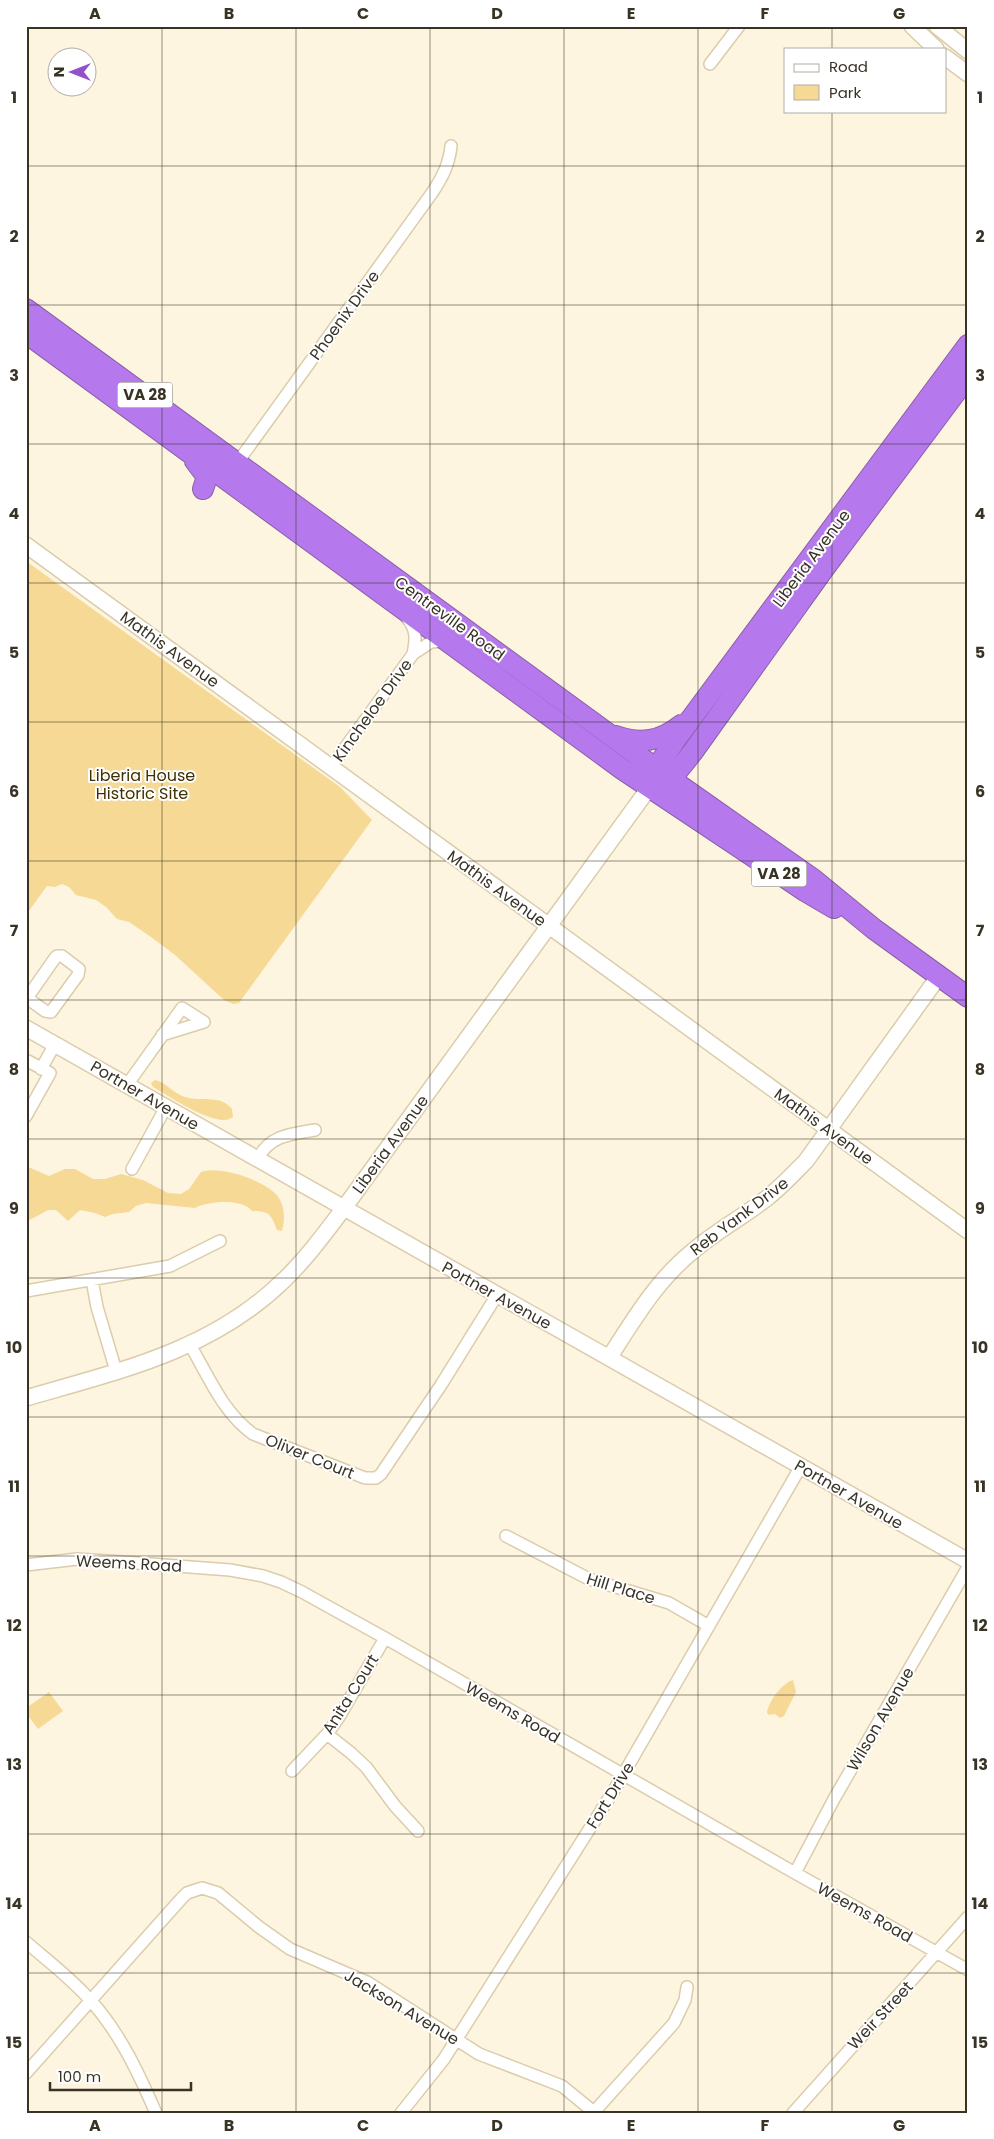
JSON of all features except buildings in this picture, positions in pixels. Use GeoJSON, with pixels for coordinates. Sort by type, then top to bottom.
{"type":"FeatureCollection","features":[{"type":"Feature","properties":{"kind":"highway","name":"Centreville Road"},"geometry":{"type":"LineString","coordinates":[[26,309],[393,602],[649,788],[806,891],[874,928]]}},
{"type":"Feature","properties":{"kind":"highway","name":"Centreville Road"},"geometry":{"type":"LineString","coordinates":[[26,333],[188,451],[231,471],[610,734],[662,773],[813,879],[874,928],[968,997]]}},
{"type":"Feature","properties":{"kind":"highway","name":"Liberia Avenue"},"geometry":{"type":"LineString","coordinates":[[649,788],[662,773],[661,760],[968,345]]}},
{"type":"Feature","properties":{"kind":"highway","name":"Liberia Avenue"},"geometry":{"type":"LineString","coordinates":[[662,773],[676,773],[692,754],[823,570],[968,376]]}},
{"type":"Feature","properties":{"kind":"highway"},"geometry":{"type":"LineString","coordinates":[[188,451],[207,477],[202,490]]}},
{"type":"Feature","properties":{"kind":"highway"},"geometry":{"type":"LineString","coordinates":[[610,734],[636,741],[658,739],[669,735],[695,714]]}},
{"type":"Feature","properties":{"kind":"highway"},"geometry":{"type":"LineString","coordinates":[[692,754],[689,766],[691,779],[708,805]]}},
{"type":"Feature","properties":{"kind":"street"},"geometry":{"type":"LineString","coordinates":[[710,64],[739,26]]}},
{"type":"Feature","properties":{"kind":"street"},"geometry":{"type":"LineString","coordinates":[[912,26],[935,48]]}},
{"type":"Feature","properties":{"kind":"street"},"geometry":{"type":"LineString","coordinates":[[937,26],[968,51]]}},
{"type":"Feature","properties":{"kind":"street"},"geometry":{"type":"LineString","coordinates":[[946,58],[968,74]]}},
{"type":"Feature","properties":{"kind":"street","name":"Phoenix Drive"},"geometry":{"type":"LineString","coordinates":[[231,471],[432,193],[445,172],[451,146]]}},
{"type":"Feature","properties":{"kind":"street","name":"Mathis Avenue"},"geometry":{"type":"LineString","coordinates":[[26,545],[968,1231]]}},
{"type":"Feature","properties":{"kind":"street","name":"Kincheloe Drive"},"geometry":{"type":"LineString","coordinates":[[393,602],[415,630],[416,642],[413,654]]}},
{"type":"Feature","properties":{"kind":"street","name":"Kincheloe Drive"},"geometry":{"type":"LineString","coordinates":[[331,767],[413,654],[431,642],[450,642]]}},
{"type":"Feature","properties":{"kind":"street","name":"Liberia Avenue"},"geometry":{"type":"LineString","coordinates":[[26,1398],[116,1372],[190,1345],[241,1315],[282,1282],[303,1261],[344,1208],[649,788]]}},
{"type":"Feature","properties":{"kind":"street"},"geometry":{"type":"LineString","coordinates":[[57,956],[62,956],[79,968],[78,975],[53,1011],[45,1011],[27,999],[57,956]]}},
{"type":"Feature","properties":{"kind":"street","name":"Reb Yank Drive"},"geometry":{"type":"LineString","coordinates":[[609,1358],[642,1306],[668,1274],[703,1242],[779,1189],[806,1161],[939,976]]}},
{"type":"Feature","properties":{"kind":"street","name":"Portner Avenue"},"geometry":{"type":"LineString","coordinates":[[26,1028],[968,1561]]}},
{"type":"Feature","properties":{"kind":"street"},"geometry":{"type":"LineString","coordinates":[[127,1085],[162,1035]]}},
{"type":"Feature","properties":{"kind":"street"},"geometry":{"type":"LineString","coordinates":[[41,1069],[55,1044]]}},
{"type":"Feature","properties":{"kind":"street"},"geometry":{"type":"LineString","coordinates":[[26,1064],[28,1061],[50,1074],[26,1116]]}},
{"type":"Feature","properties":{"kind":"street"},"geometry":{"type":"LineString","coordinates":[[132,1169],[166,1107]]}},
{"type":"Feature","properties":{"kind":"street"},"geometry":{"type":"LineString","coordinates":[[258,1159],[267,1145],[274,1140],[315,1130]]}},
{"type":"Feature","properties":{"kind":"street"},"geometry":{"type":"LineString","coordinates":[[26,1291],[170,1266],[220,1241]]}},
{"type":"Feature","properties":{"kind":"street"},"geometry":{"type":"LineString","coordinates":[[92,1280],[97,1307],[116,1372]]}},
{"type":"Feature","properties":{"kind":"street","name":"Oliver Court"},"geometry":{"type":"LineString","coordinates":[[190,1345],[228,1409],[246,1429],[253,1434],[371,1479],[381,1474],[498,1295]]}},
{"type":"Feature","properties":{"kind":"street","name":"Fort Drive"},"geometry":{"type":"LineString","coordinates":[[402,2113],[428,2082],[624,1775],[801,1466]]}},
{"type":"Feature","properties":{"kind":"street","name":"Hill Place"},"geometry":{"type":"LineString","coordinates":[[506,1536],[589,1579],[669,1603],[709,1626]]}},
{"type":"Feature","properties":{"kind":"street","name":"Weems Road"},"geometry":{"type":"LineString","coordinates":[[26,1565],[61,1560],[96,1560],[193,1567],[263,1576],[302,1592],[968,1970]]}},
{"type":"Feature","properties":{"kind":"street","name":"Wilson Avenue"},"geometry":{"type":"LineString","coordinates":[[795,1873],[834,1799],[968,1566]]}},
{"type":"Feature","properties":{"kind":"street","name":"Anita Court"},"geometry":{"type":"LineString","coordinates":[[292,1771],[327,1734],[339,1717],[385,1638]]}},
{"type":"Feature","properties":{"kind":"street"},"geometry":{"type":"LineString","coordinates":[[327,1734],[366,1767],[395,1806],[418,1832]]}},
{"type":"Feature","properties":{"kind":"street","name":"Jackson Avenue"},"geometry":{"type":"LineString","coordinates":[[26,2073],[181,1899],[194,1890],[209,1889],[218,1893],[259,1927],[290,1949],[367,1982],[479,2054],[555,2082],[575,2094],[594,2112]]}},
{"type":"Feature","properties":{"kind":"street","name":"Weir Street"},"geometry":{"type":"LineString","coordinates":[[793,2113],[968,1917]]}},
{"type":"Feature","properties":{"kind":"street"},"geometry":{"type":"LineString","coordinates":[[26,1942],[90,2000],[110,2026],[129,2057],[156,2113]]}},
{"type":"Feature","properties":{"kind":"street"},"geometry":{"type":"LineString","coordinates":[[594,2112],[674,2023],[680,2012],[686,1987]]}},
{"type":"Feature","properties":{"kind":"green space","name":"Liberia House Historic Site"},"geometry":{"type":"Polygon","coordinates":[[[26,561],[340,787],[372,820],[239,1003],[233,1004],[224,1000],[175,955],[151,937],[129,922],[117,919],[106,907],[96,900],[76,895],[69,887],[62,884],[55,887],[47,886],[26,915],[26,561]]]}},
{"type":"Feature","properties":{"kind":"green space"},"geometry":{"type":"Polygon","coordinates":[[[155,1080],[184,1097],[212,1099],[223,1102],[232,1109],[233,1117],[226,1120],[205,1116],[153,1087],[151,1083],[155,1080]]]}},
{"type":"Feature","properties":{"kind":"green space"},"geometry":{"type":"Polygon","coordinates":[[[26,1166],[49,1176],[65,1169],[75,1169],[93,1179],[105,1179],[121,1174],[143,1180],[168,1193],[181,1194],[189,1189],[201,1172],[209,1170],[231,1173],[254,1180],[273,1192],[279,1198],[282,1206],[284,1223],[282,1231],[277,1230],[269,1214],[252,1211],[241,1204],[233,1202],[216,1202],[195,1208],[146,1203],[136,1206],[129,1212],[105,1217],[80,1210],[68,1221],[56,1210],[48,1210],[26,1222],[26,1166]]]}},
{"type":"Feature","properties":{"kind":"green space"},"geometry":{"type":"Polygon","coordinates":[[[793,1680],[796,1692],[784,1716],[780,1718],[775,1714],[769,1715],[767,1713],[768,1709],[773,1699],[784,1685],[793,1680]]]}},
{"type":"Feature","properties":{"kind":"green space"},"geometry":{"type":"Polygon","coordinates":[[[49,1692],[63,1711],[38,1729],[26,1713],[26,1708],[49,1692]]]}}]}
